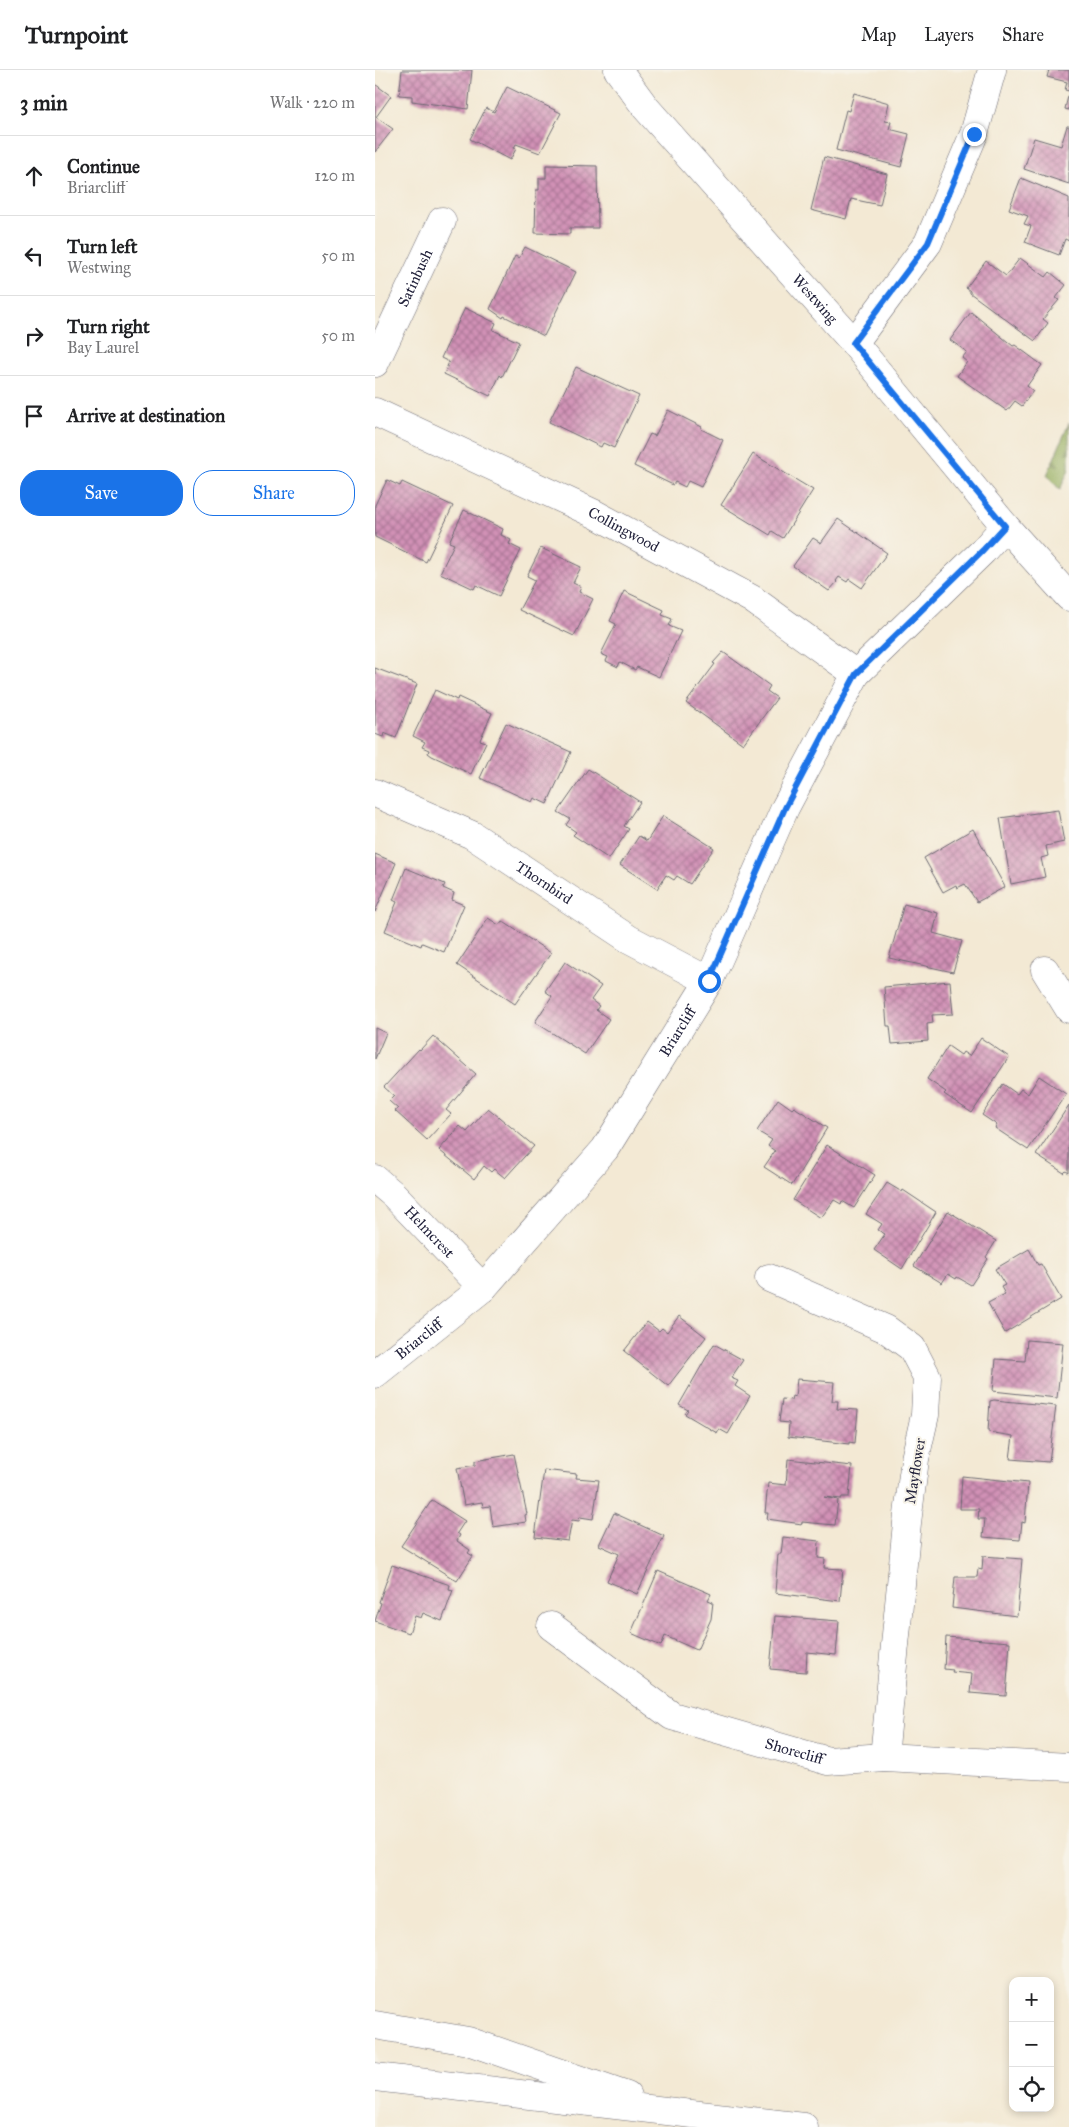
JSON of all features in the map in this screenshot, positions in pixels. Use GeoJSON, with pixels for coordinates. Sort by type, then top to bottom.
{"type":"FeatureCollection","features":[{"type":"Feature","properties":{"kind":"main road","name":"Westwing"},"geometry":{"type":"LineString","coordinates":[[618,70],[646,108],[853,343],[1005,526],[1069,597]]}},
{"type":"Feature","properties":{"kind":"main road"},"geometry":{"type":"LineString","coordinates":[[853,343],[928,243],[974,134],[992,70]]}},
{"type":"Feature","properties":{"kind":"main road","name":"Satinbush"},"geometry":{"type":"LineString","coordinates":[[375,362],[442,221]]}},
{"type":"Feature","properties":{"kind":"main road","name":"Collingwood"},"geometry":{"type":"LineString","coordinates":[[375,412],[595,514],[752,599],[856,674]]}},
{"type":"Feature","properties":{"kind":"main road","name":"Briarcliff"},"geometry":{"type":"LineString","coordinates":[[375,1374],[483,1288],[605,1149],[709,981],[785,808],[856,674],[983,550],[1005,526]]}},
{"type":"Feature","properties":{"kind":"main road","name":"Thornbird"},"geometry":{"type":"LineString","coordinates":[[375,793],[472,835],[629,939],[709,981]]}},
{"type":"Feature","properties":{"kind":"main road"},"geometry":{"type":"LineString","coordinates":[[1045,970],[1069,1009]]}},
{"type":"Feature","properties":{"kind":"main road","name":"Helmcrest"},"geometry":{"type":"LineString","coordinates":[[375,1179],[394,1195],[483,1288]]}},
{"type":"Feature","properties":{"kind":"main road","name":"Mayflower"},"geometry":{"type":"LineString","coordinates":[[769,1278],[886,1329],[912,1348],[927,1378],[925,1415],[915,1459],[907,1523],[884,1757]]}},
{"type":"Feature","properties":{"kind":"main road","name":"Shorecliff"},"geometry":{"type":"LineString","coordinates":[[551,1626],[672,1716],[828,1760],[884,1757],[1069,1767]]}},
{"type":"Feature","properties":{"kind":"main road"},"geometry":{"type":"LineString","coordinates":[[375,2025],[468,2041],[678,2113]]}},
{"type":"Feature","properties":{"kind":"main road"},"geometry":{"type":"LineString","coordinates":[[375,2077],[804,2127]]}},
{"type":"Feature","properties":{"kind":"green space"},"geometry":{"type":"Polygon","coordinates":[[[1069,423],[1069,469],[1060,490],[1047,475],[1069,423]]]}},
{"type":"Feature","properties":{"kind":"building"},"geometry":{"type":"Polygon","coordinates":[[[402,70],[472,70],[468,109],[412,101],[412,96],[399,95],[402,70]]]}},
{"type":"Feature","properties":{"kind":"building"},"geometry":{"type":"Polygon","coordinates":[[[1049,70],[1069,70],[1069,91],[1065,90],[1067,82],[1047,77],[1049,70]]]}},
{"type":"Feature","properties":{"kind":"building"},"geometry":{"type":"Polygon","coordinates":[[[375,84],[391,96],[376,117],[393,129],[375,152],[375,84]]]}},
{"type":"Feature","properties":{"kind":"building"},"geometry":{"type":"Polygon","coordinates":[[[507,87],[561,113],[540,153],[516,144],[514,148],[516,149],[510,160],[470,139],[486,108],[494,112],[507,87]]]}},
{"type":"Feature","properties":{"kind":"building"},"geometry":{"type":"Polygon","coordinates":[[[854,93],[889,103],[885,121],[891,122],[889,129],[909,134],[901,167],[836,150],[846,110],[849,111],[854,93]]]}},
{"type":"Feature","properties":{"kind":"building"},"geometry":{"type":"Polygon","coordinates":[[[1069,96],[1069,110],[1065,109],[1069,96]]]}},
{"type":"Feature","properties":{"kind":"building"},"geometry":{"type":"Polygon","coordinates":[[[1067,126],[1069,126],[1069,184],[1024,169],[1034,138],[1061,146],[1067,126]]]}},
{"type":"Feature","properties":{"kind":"building"},"geometry":{"type":"Polygon","coordinates":[[[824,157],[887,174],[880,205],[851,199],[846,219],[811,210],[824,157]]]}},
{"type":"Feature","properties":{"kind":"building"},"geometry":{"type":"Polygon","coordinates":[[[546,165],[597,166],[598,228],[570,228],[570,234],[535,233],[536,190],[539,190],[539,178],[546,178],[546,165]]]}},
{"type":"Feature","properties":{"kind":"building"},"geometry":{"type":"Polygon","coordinates":[[[1021,178],[1069,198],[1069,241],[1065,239],[1059,255],[1025,242],[1031,226],[1024,224],[1028,216],[1009,209],[1021,178]]]}},
{"type":"Feature","properties":{"kind":"building"},"geometry":{"type":"Polygon","coordinates":[[[525,247],[576,272],[544,336],[504,316],[503,318],[490,309],[515,256],[519,258],[525,247]]]}},
{"type":"Feature","properties":{"kind":"building"},"geometry":{"type":"Polygon","coordinates":[[[1020,258],[1046,277],[1050,272],[1066,285],[1056,298],[1059,300],[1043,319],[1048,323],[1035,341],[970,293],[966,288],[986,261],[1006,276],[1020,258]]]}},
{"type":"Feature","properties":{"kind":"building"},"geometry":{"type":"Polygon","coordinates":[[[465,308],[496,323],[493,330],[519,342],[502,377],[500,375],[490,396],[444,374],[449,362],[441,358],[465,308]]]}},
{"type":"Feature","properties":{"kind":"building"},"geometry":{"type":"Polygon","coordinates":[[[971,312],[1013,346],[1015,345],[1042,365],[1027,386],[1033,391],[1022,406],[1015,401],[1007,411],[957,376],[967,362],[962,358],[967,352],[950,340],[971,312]]]}},
{"type":"Feature","properties":{"kind":"building"},"geometry":{"type":"Polygon","coordinates":[[[576,367],[639,396],[614,448],[603,443],[601,447],[549,422],[576,367]]]}},
{"type":"Feature","properties":{"kind":"building"},"geometry":{"type":"Polygon","coordinates":[[[668,410],[723,440],[701,487],[688,481],[685,487],[675,482],[673,485],[634,466],[650,434],[655,436],[668,410]]]}},
{"type":"Feature","properties":{"kind":"building"},"geometry":{"type":"Polygon","coordinates":[[[753,454],[813,490],[783,538],[772,531],[770,535],[721,505],[753,454]]]}},
{"type":"Feature","properties":{"kind":"building"},"geometry":{"type":"Polygon","coordinates":[[[387,480],[400,486],[402,482],[453,506],[426,562],[375,537],[375,505],[387,480]]]}},
{"type":"Feature","properties":{"kind":"building"},"geometry":{"type":"Polygon","coordinates":[[[464,510],[503,529],[501,535],[511,540],[509,544],[521,550],[499,596],[476,585],[474,589],[440,573],[454,544],[449,542],[464,510]]]}},
{"type":"Feature","properties":{"kind":"building"},"geometry":{"type":"Polygon","coordinates":[[[838,519],[887,553],[862,588],[849,579],[847,582],[839,577],[829,591],[793,566],[813,538],[821,543],[838,519]]]}},
{"type":"Feature","properties":{"kind":"building"},"geometry":{"type":"Polygon","coordinates":[[[541,548],[581,567],[573,583],[581,587],[579,592],[593,599],[574,636],[519,610],[535,580],[527,576],[541,548]]]}},
{"type":"Feature","properties":{"kind":"building"},"geometry":{"type":"Polygon","coordinates":[[[624,591],[664,610],[662,615],[672,619],[669,626],[681,631],[659,677],[637,667],[635,670],[620,662],[618,667],[606,661],[608,657],[601,654],[616,624],[610,621],[624,591]]]}},
{"type":"Feature","properties":{"kind":"building"},"geometry":{"type":"Polygon","coordinates":[[[723,652],[770,686],[767,691],[777,698],[743,744],[686,703],[715,664],[713,663],[723,652]]]}},
{"type":"Feature","properties":{"kind":"building"},"geometry":{"type":"Polygon","coordinates":[[[375,668],[417,684],[396,738],[384,733],[383,737],[375,734],[375,668]]]}},
{"type":"Feature","properties":{"kind":"building"},"geometry":{"type":"Polygon","coordinates":[[[435,690],[457,700],[458,697],[492,713],[480,740],[486,742],[471,774],[432,756],[428,753],[429,750],[422,747],[425,742],[413,736],[435,690]]]}},
{"type":"Feature","properties":{"kind":"building"},"geometry":{"type":"Polygon","coordinates":[[[506,723],[571,752],[547,804],[534,798],[532,802],[480,778],[506,723]]]}},
{"type":"Feature","properties":{"kind":"building"},"geometry":{"type":"Polygon","coordinates":[[[588,769],[640,802],[624,826],[629,829],[609,859],[573,835],[576,832],[566,825],[570,819],[558,812],[588,769]]]}},
{"type":"Feature","properties":{"kind":"building"},"geometry":{"type":"Polygon","coordinates":[[[1058,810],[1064,842],[1046,846],[1048,856],[1041,858],[1045,877],[1011,884],[1000,818],[1058,810]]]}},
{"type":"Feature","properties":{"kind":"building"},"geometry":{"type":"Polygon","coordinates":[[[663,816],[714,848],[690,884],[677,876],[674,880],[666,875],[657,889],[620,865],[639,836],[647,841],[663,816]]]}},
{"type":"Feature","properties":{"kind":"building"},"geometry":{"type":"Polygon","coordinates":[[[973,829],[1005,887],[977,902],[965,884],[957,888],[956,885],[943,892],[924,858],[973,829]]]}},
{"type":"Feature","properties":{"kind":"building"},"geometry":{"type":"Polygon","coordinates":[[[375,854],[396,863],[375,912],[375,854]]]}},
{"type":"Feature","properties":{"kind":"building"},"geometry":{"type":"Polygon","coordinates":[[[406,868],[445,884],[443,888],[454,893],[452,900],[464,905],[444,952],[422,943],[421,946],[385,931],[397,902],[393,900],[406,868]]]}},
{"type":"Feature","properties":{"kind":"building"},"geometry":{"type":"Polygon","coordinates":[[[904,904],[938,913],[933,933],[962,941],[953,972],[889,958],[904,904]]]}},
{"type":"Feature","properties":{"kind":"building"},"geometry":{"type":"Polygon","coordinates":[[[488,918],[499,925],[502,921],[551,953],[515,1004],[457,965],[488,918]]]}},
{"type":"Feature","properties":{"kind":"building"},"geometry":{"type":"Polygon","coordinates":[[[565,962],[601,986],[591,1000],[599,1006],[596,1010],[609,1019],[585,1054],[535,1022],[552,996],[545,991],[565,962]]]}},
{"type":"Feature","properties":{"kind":"building"},"geometry":{"type":"Polygon","coordinates":[[[950,981],[953,1014],[932,1015],[933,1023],[927,1024],[928,1041],[892,1044],[890,1026],[887,1026],[884,987],[950,981]]]}},
{"type":"Feature","properties":{"kind":"building"},"geometry":{"type":"Polygon","coordinates":[[[375,1028],[386,1033],[375,1059],[375,1028]]]}},
{"type":"Feature","properties":{"kind":"building"},"geometry":{"type":"Polygon","coordinates":[[[433,1036],[476,1074],[446,1110],[451,1114],[427,1140],[395,1111],[398,1109],[389,1101],[394,1096],[384,1087],[433,1036]]]}},
{"type":"Feature","properties":{"kind":"building"},"geometry":{"type":"Polygon","coordinates":[[[981,1038],[1009,1057],[972,1113],[944,1094],[946,1092],[927,1079],[948,1046],[961,1055],[963,1052],[969,1056],[981,1038]]]}},
{"type":"Feature","properties":{"kind":"building"},"geometry":{"type":"Polygon","coordinates":[[[1039,1076],[1066,1094],[1028,1150],[995,1128],[997,1125],[982,1115],[1003,1084],[1017,1094],[1021,1089],[1028,1094],[1039,1076]]]}},
{"type":"Feature","properties":{"kind":"building"},"geometry":{"type":"Polygon","coordinates":[[[778,1099],[827,1128],[792,1185],[764,1167],[775,1151],[768,1146],[772,1140],[757,1131],[778,1099]]]}},
{"type":"Feature","properties":{"kind":"building"},"geometry":{"type":"Polygon","coordinates":[[[1069,1105],[1069,1173],[1066,1171],[1064,1173],[1036,1155],[1069,1105]]]}},
{"type":"Feature","properties":{"kind":"building"},"geometry":{"type":"Polygon","coordinates":[[[488,1108],[534,1146],[505,1178],[494,1169],[491,1172],[484,1166],[474,1179],[439,1150],[460,1126],[467,1132],[488,1108]]]}},
{"type":"Feature","properties":{"kind":"building"},"geometry":{"type":"Polygon","coordinates":[[[827,1145],[875,1175],[854,1208],[842,1201],[841,1204],[834,1200],[821,1218],[793,1200],[827,1145]]]}},
{"type":"Feature","properties":{"kind":"building"},"geometry":{"type":"Polygon","coordinates":[[[887,1183],[902,1192],[903,1190],[936,1212],[902,1269],[874,1250],[885,1234],[878,1230],[882,1224],[866,1214],[887,1183]]]}},
{"type":"Feature","properties":{"kind":"building"},"geometry":{"type":"Polygon","coordinates":[[[948,1211],[996,1241],[986,1257],[988,1259],[971,1285],[948,1274],[942,1283],[914,1266],[948,1211]]]}},
{"type":"Feature","properties":{"kind":"building"},"geometry":{"type":"Polygon","coordinates":[[[1029,1249],[1038,1265],[1041,1264],[1061,1299],[1005,1333],[988,1303],[1005,1294],[1001,1287],[1005,1285],[995,1269],[1029,1249]]]}},
{"type":"Feature","properties":{"kind":"building"},"geometry":{"type":"Polygon","coordinates":[[[679,1316],[706,1337],[668,1386],[624,1351],[647,1322],[659,1331],[662,1328],[667,1332],[679,1316]]]}},
{"type":"Feature","properties":{"kind":"building"},"geometry":{"type":"Polygon","coordinates":[[[1027,1340],[1063,1343],[1057,1398],[993,1391],[996,1359],[1025,1361],[1027,1340]]]}},
{"type":"Feature","properties":{"kind":"building"},"geometry":{"type":"Polygon","coordinates":[[[714,1344],[743,1360],[731,1378],[738,1381],[735,1386],[750,1396],[728,1434],[719,1429],[717,1433],[685,1414],[688,1410],[679,1405],[714,1344]]]}},
{"type":"Feature","properties":{"kind":"building"},"geometry":{"type":"Polygon","coordinates":[[[797,1379],[834,1382],[832,1401],[838,1401],[837,1409],[858,1410],[855,1443],[849,1442],[849,1444],[788,1437],[789,1423],[779,1422],[782,1399],[791,1400],[792,1396],[795,1397],[797,1379]]]}},
{"type":"Feature","properties":{"kind":"building"},"geometry":{"type":"Polygon","coordinates":[[[990,1401],[1056,1406],[1049,1462],[1010,1459],[1013,1436],[988,1432],[990,1401]]]}},
{"type":"Feature","properties":{"kind":"building"},"geometry":{"type":"Polygon","coordinates":[[[514,1454],[527,1514],[525,1515],[526,1522],[493,1527],[490,1506],[483,1507],[482,1502],[464,1505],[457,1468],[475,1465],[475,1461],[514,1454]]]}},
{"type":"Feature","properties":{"kind":"building"},"geometry":{"type":"Polygon","coordinates":[[[788,1459],[852,1466],[849,1497],[842,1497],[841,1499],[824,1497],[838,1500],[835,1525],[802,1522],[802,1524],[767,1519],[768,1513],[765,1513],[768,1483],[786,1485],[788,1459]]]}},
{"type":"Feature","properties":{"kind":"building"},"geometry":{"type":"Polygon","coordinates":[[[544,1470],[577,1474],[576,1478],[599,1480],[593,1519],[580,1517],[579,1521],[572,1520],[568,1541],[535,1537],[544,1470]]]}},
{"type":"Feature","properties":{"kind":"building"},"geometry":{"type":"Polygon","coordinates":[[[962,1476],[1028,1483],[1025,1523],[1022,1522],[1020,1540],[983,1537],[985,1519],[978,1519],[979,1509],[960,1509],[962,1476]]]}},
{"type":"Feature","properties":{"kind":"building"},"geometry":{"type":"Polygon","coordinates":[[[432,1500],[465,1521],[457,1533],[460,1535],[457,1541],[470,1550],[468,1553],[473,1556],[457,1581],[401,1546],[432,1500]]]}},
{"type":"Feature","properties":{"kind":"building"},"geometry":{"type":"Polygon","coordinates":[[[614,1513],[664,1536],[637,1594],[607,1581],[619,1554],[599,1545],[614,1513]]]}},
{"type":"Feature","properties":{"kind":"building"},"geometry":{"type":"Polygon","coordinates":[[[783,1537],[819,1541],[818,1558],[825,1559],[824,1568],[843,1569],[840,1601],[775,1593],[778,1554],[781,1554],[783,1537]]]}},
{"type":"Feature","properties":{"kind":"building"},"geometry":{"type":"Polygon","coordinates":[[[983,1556],[1022,1559],[1017,1616],[952,1608],[955,1577],[977,1577],[978,1569],[982,1570],[983,1556]]]}},
{"type":"Feature","properties":{"kind":"building"},"geometry":{"type":"Polygon","coordinates":[[[392,1565],[450,1585],[449,1589],[453,1590],[442,1621],[423,1613],[421,1618],[415,1616],[409,1633],[375,1621],[381,1603],[379,1602],[392,1565]]]}},
{"type":"Feature","properties":{"kind":"building"},"geometry":{"type":"Polygon","coordinates":[[[658,1571],[711,1594],[708,1600],[713,1602],[711,1619],[697,1650],[665,1636],[661,1646],[631,1633],[658,1571]]]}},
{"type":"Feature","properties":{"kind":"building"},"geometry":{"type":"Polygon","coordinates":[[[775,1616],[839,1621],[836,1655],[807,1652],[806,1672],[770,1669],[775,1616]]]}},
{"type":"Feature","properties":{"kind":"building"},"geometry":{"type":"Polygon","coordinates":[[[946,1637],[1010,1642],[1006,1696],[970,1693],[972,1674],[952,1672],[953,1670],[944,1669],[946,1637]]]}},
{"type":"Feature","properties":{"kind":"route"},"geometry":{"type":"LineString","coordinates":[[709,981],[785,808],[856,674],[983,550],[1005,526],[853,343],[928,243],[974,134]]}}]}
